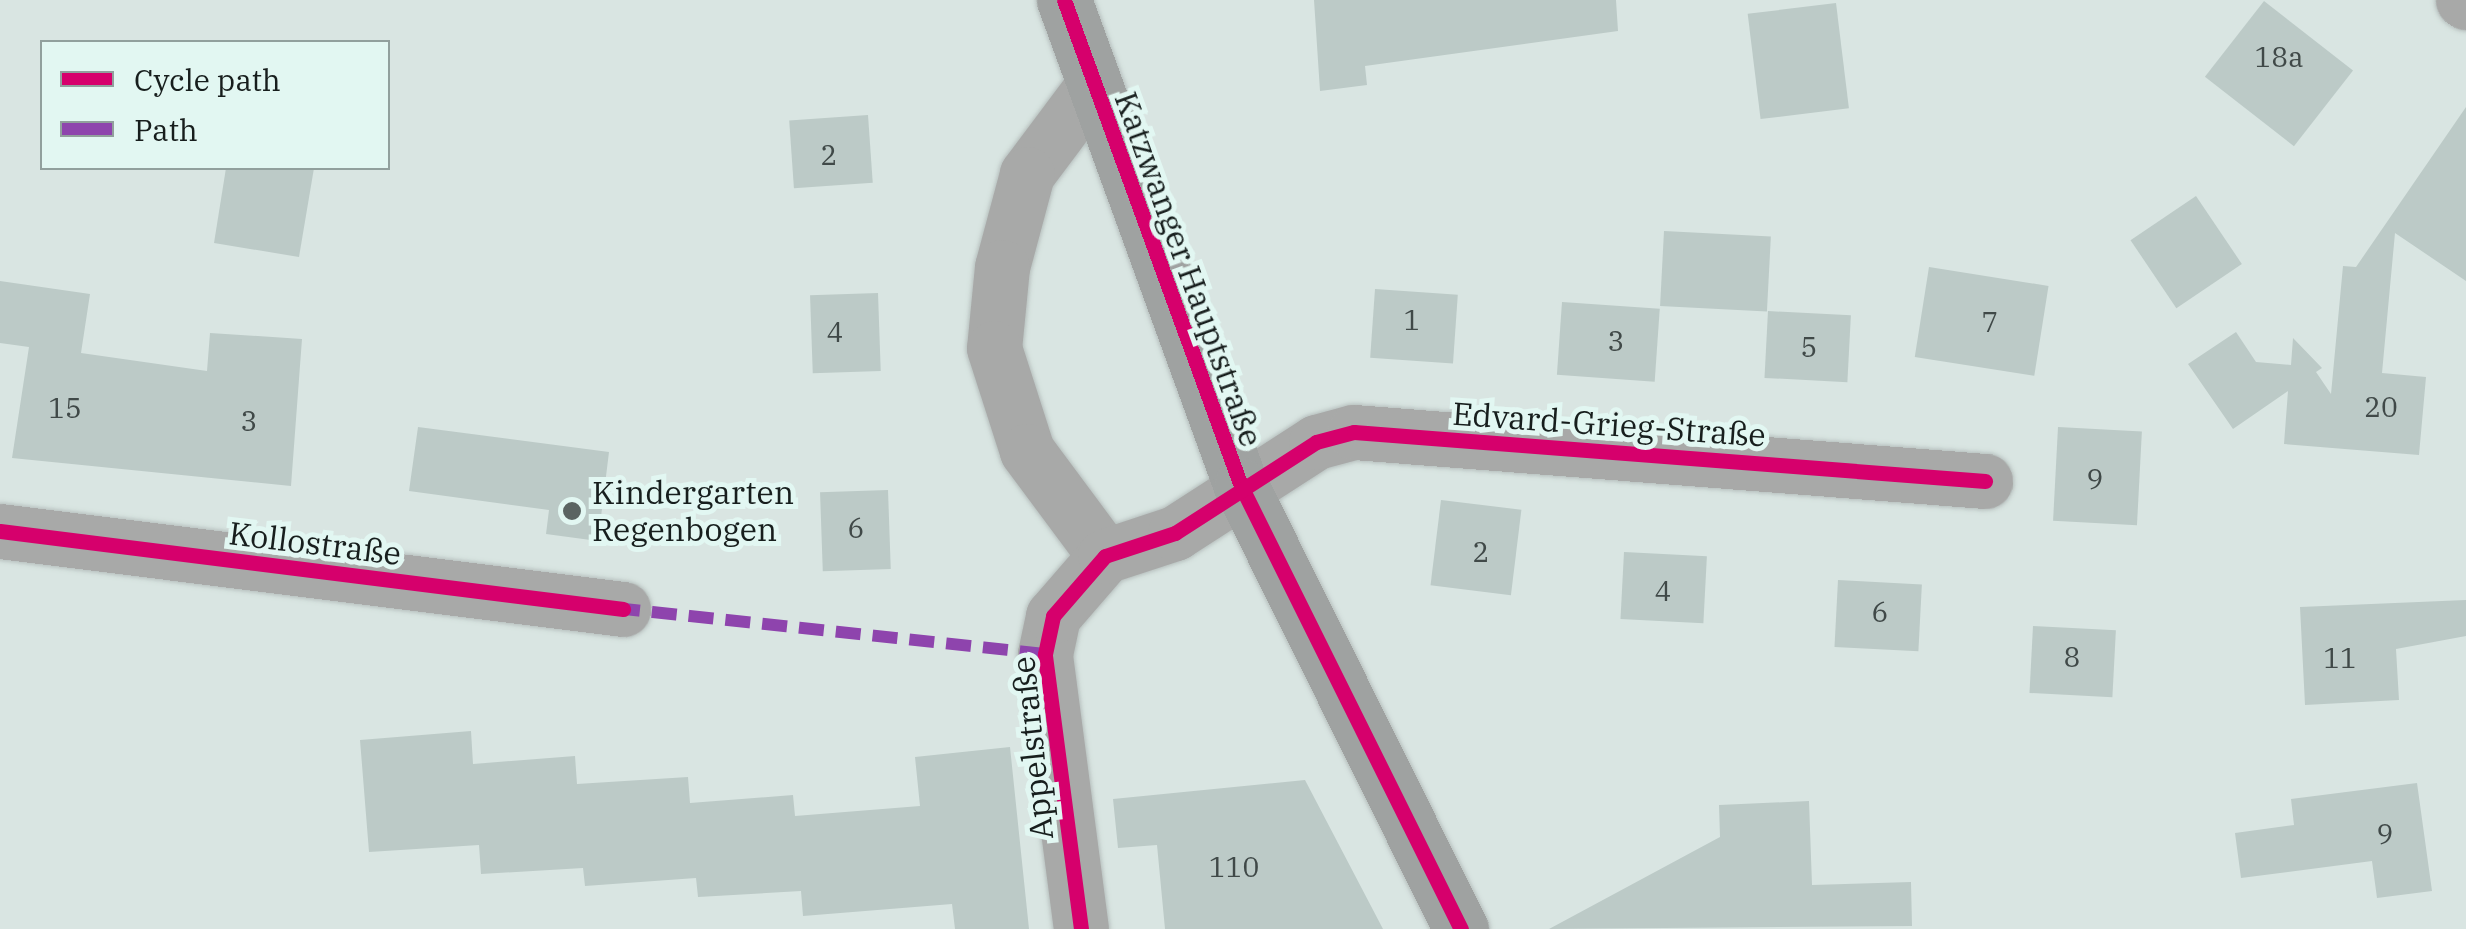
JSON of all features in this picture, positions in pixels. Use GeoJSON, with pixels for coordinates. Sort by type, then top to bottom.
{"type":"FeatureCollection","features":[{"type":"Feature","properties":{"kind":"main road","name":"Katzwanger Hauptstraße"},"geometry":{"type":"LineString","coordinates":[[1064,0],[1092,87],[1241,486],[1461,929]]}},
{"type":"Feature","properties":{"kind":"street"},"geometry":{"type":"LineString","coordinates":[[1092,87],[1027,174],[1002,266],[994,348],[1028,451],[1105,556],[1175,533],[1241,486]]}},
{"type":"Feature","properties":{"kind":"street","name":"Edvard-Grieg-Straße"},"geometry":{"type":"LineString","coordinates":[[1241,486],[1316,442],[1354,432],[1985,481]]}},
{"type":"Feature","properties":{"kind":"street","name":"Kollostraße"},"geometry":{"type":"LineString","coordinates":[[0,531],[622,609]]}},
{"type":"Feature","properties":{"kind":"street","name":"Appelstraße"},"geometry":{"type":"LineString","coordinates":[[1081,929],[1045,654],[1053,616],[1105,556]]}},
{"type":"Feature","properties":{"kind":"building"},"geometry":{"type":"Polygon","coordinates":[[[1314,0],[1616,0],[1618,31],[1365,66],[1367,85],[1320,91],[1314,0]]]}},
{"type":"Feature","properties":{"kind":"building"},"geometry":{"type":"Polygon","coordinates":[[[2264,1],[2353,71],[2294,146],[2205,77],[2264,1]]]}},
{"type":"Feature","properties":{"kind":"building"},"geometry":{"type":"Polygon","coordinates":[[[1836,3],[1849,108],[1761,119],[1748,14],[1836,3]]]}},
{"type":"Feature","properties":{"kind":"building"},"geometry":{"type":"Polygon","coordinates":[[[2466,107],[2466,281],[2395,233],[2382,373],[2426,377],[2419,455],[2284,444],[2288,391],[2233,429],[2188,364],[2236,332],[2256,362],[2291,365],[2293,338],[2322,368],[2316,372],[2331,394],[2343,266],[2356,267],[2466,107]]]}},
{"type":"Feature","properties":{"kind":"building"},"geometry":{"type":"Polygon","coordinates":[[[868,115],[873,183],[794,188],[789,121],[868,115]]]}},
{"type":"Feature","properties":{"kind":"building"},"geometry":{"type":"Polygon","coordinates":[[[226,170],[314,170],[299,257],[214,243],[226,170]]]}},
{"type":"Feature","properties":{"kind":"building"},"geometry":{"type":"Polygon","coordinates":[[[2196,196],[2242,264],[2176,308],[2131,240],[2196,196]]]}},
{"type":"Feature","properties":{"kind":"building"},"geometry":{"type":"Polygon","coordinates":[[[1664,231],[1771,237],[1767,311],[1660,306],[1664,231]]]}},
{"type":"Feature","properties":{"kind":"building"},"geometry":{"type":"Polygon","coordinates":[[[1929,267],[2049,286],[2034,376],[1915,357],[1929,267]]]}},
{"type":"Feature","properties":{"kind":"building"},"geometry":{"type":"Polygon","coordinates":[[[0,281],[90,294],[81,353],[207,371],[210,333],[302,339],[291,486],[12,458],[29,347],[0,343],[0,281]]]}},
{"type":"Feature","properties":{"kind":"building"},"geometry":{"type":"Polygon","coordinates":[[[1375,289],[1458,295],[1453,364],[1370,358],[1375,289]]]}},
{"type":"Feature","properties":{"kind":"building"},"geometry":{"type":"Polygon","coordinates":[[[878,293],[881,371],[813,373],[810,295],[878,293]]]}},
{"type":"Feature","properties":{"kind":"building"},"geometry":{"type":"Polygon","coordinates":[[[1562,302],[1660,309],[1655,382],[1557,375],[1562,302]]]}},
{"type":"Feature","properties":{"kind":"building"},"geometry":{"type":"Polygon","coordinates":[[[1768,311],[1851,315],[1847,382],[1764,378],[1768,311]]]}},
{"type":"Feature","properties":{"kind":"building"},"geometry":{"type":"Polygon","coordinates":[[[418,427],[609,452],[598,541],[546,534],[549,510],[409,491],[418,427]]]}},
{"type":"Feature","properties":{"kind":"building"},"geometry":{"type":"Polygon","coordinates":[[[2058,427],[2142,431],[2137,525],[2053,521],[2058,427]]]}},
{"type":"Feature","properties":{"kind":"building"},"geometry":{"type":"Polygon","coordinates":[[[888,490],[891,569],[823,571],[820,492],[888,490]]]}},
{"type":"Feature","properties":{"kind":"building"},"geometry":{"type":"Polygon","coordinates":[[[1441,500],[1521,510],[1511,595],[1431,585],[1441,500]]]}},
{"type":"Feature","properties":{"kind":"building"},"geometry":{"type":"Polygon","coordinates":[[[1624,552],[1707,556],[1703,623],[1620,619],[1624,552]]]}},
{"type":"Feature","properties":{"kind":"building"},"geometry":{"type":"Polygon","coordinates":[[[1838,580],[1922,584],[1918,651],[1834,647],[1838,580]]]}},
{"type":"Feature","properties":{"kind":"building"},"geometry":{"type":"Polygon","coordinates":[[[2466,600],[2466,636],[2396,649],[2399,700],[2305,705],[2300,607],[2466,600]]]}},
{"type":"Feature","properties":{"kind":"building"},"geometry":{"type":"Polygon","coordinates":[[[2033,626],[2116,630],[2112,697],[2029,693],[2033,626]]]}},
{"type":"Feature","properties":{"kind":"building"},"geometry":{"type":"Polygon","coordinates":[[[471,731],[473,764],[575,756],[577,784],[688,777],[690,803],[793,795],[795,816],[920,806],[915,757],[1010,747],[1029,929],[955,929],[952,904],[803,916],[801,891],[698,897],[696,878],[585,886],[583,868],[481,874],[479,845],[369,852],[360,740],[471,731]]]}},
{"type":"Feature","properties":{"kind":"building"},"geometry":{"type":"Polygon","coordinates":[[[1305,780],[1383,929],[1165,929],[1157,845],[1118,848],[1113,799],[1305,780]]]}},
{"type":"Feature","properties":{"kind":"building"},"geometry":{"type":"Polygon","coordinates":[[[2417,783],[2432,891],[2377,898],[2372,861],[2241,878],[2235,833],[2294,825],[2291,799],[2417,783]]]}},
{"type":"Feature","properties":{"kind":"building"},"geometry":{"type":"Polygon","coordinates":[[[1809,801],[1812,885],[1911,882],[1912,926],[1549,929],[1720,837],[1719,805],[1809,801]]]}},
{"type":"Feature","properties":{"kind":"marked path"},"geometry":{"type":"LineString","coordinates":[[615,608],[1045,654]]}},
{"type":"Feature","properties":{"kind":"cycle path"},"geometry":{"type":"LineString","coordinates":[[1064,0],[1241,486],[1461,929]]}},
{"type":"Feature","properties":{"kind":"cycle path"},"geometry":{"type":"LineString","coordinates":[[1081,929],[1045,654],[1053,616],[1105,556],[1175,533],[1316,442],[1354,432],[1985,481]]}},
{"type":"Feature","properties":{"kind":"cycle path"},"geometry":{"type":"LineString","coordinates":[[0,531],[623,609]]}},
{"type":"Feature","properties":{"kind":"place","name":"Kindergarten Regenbogen"},"geometry":{"type":"Point","coordinates":[572,511]}}]}
